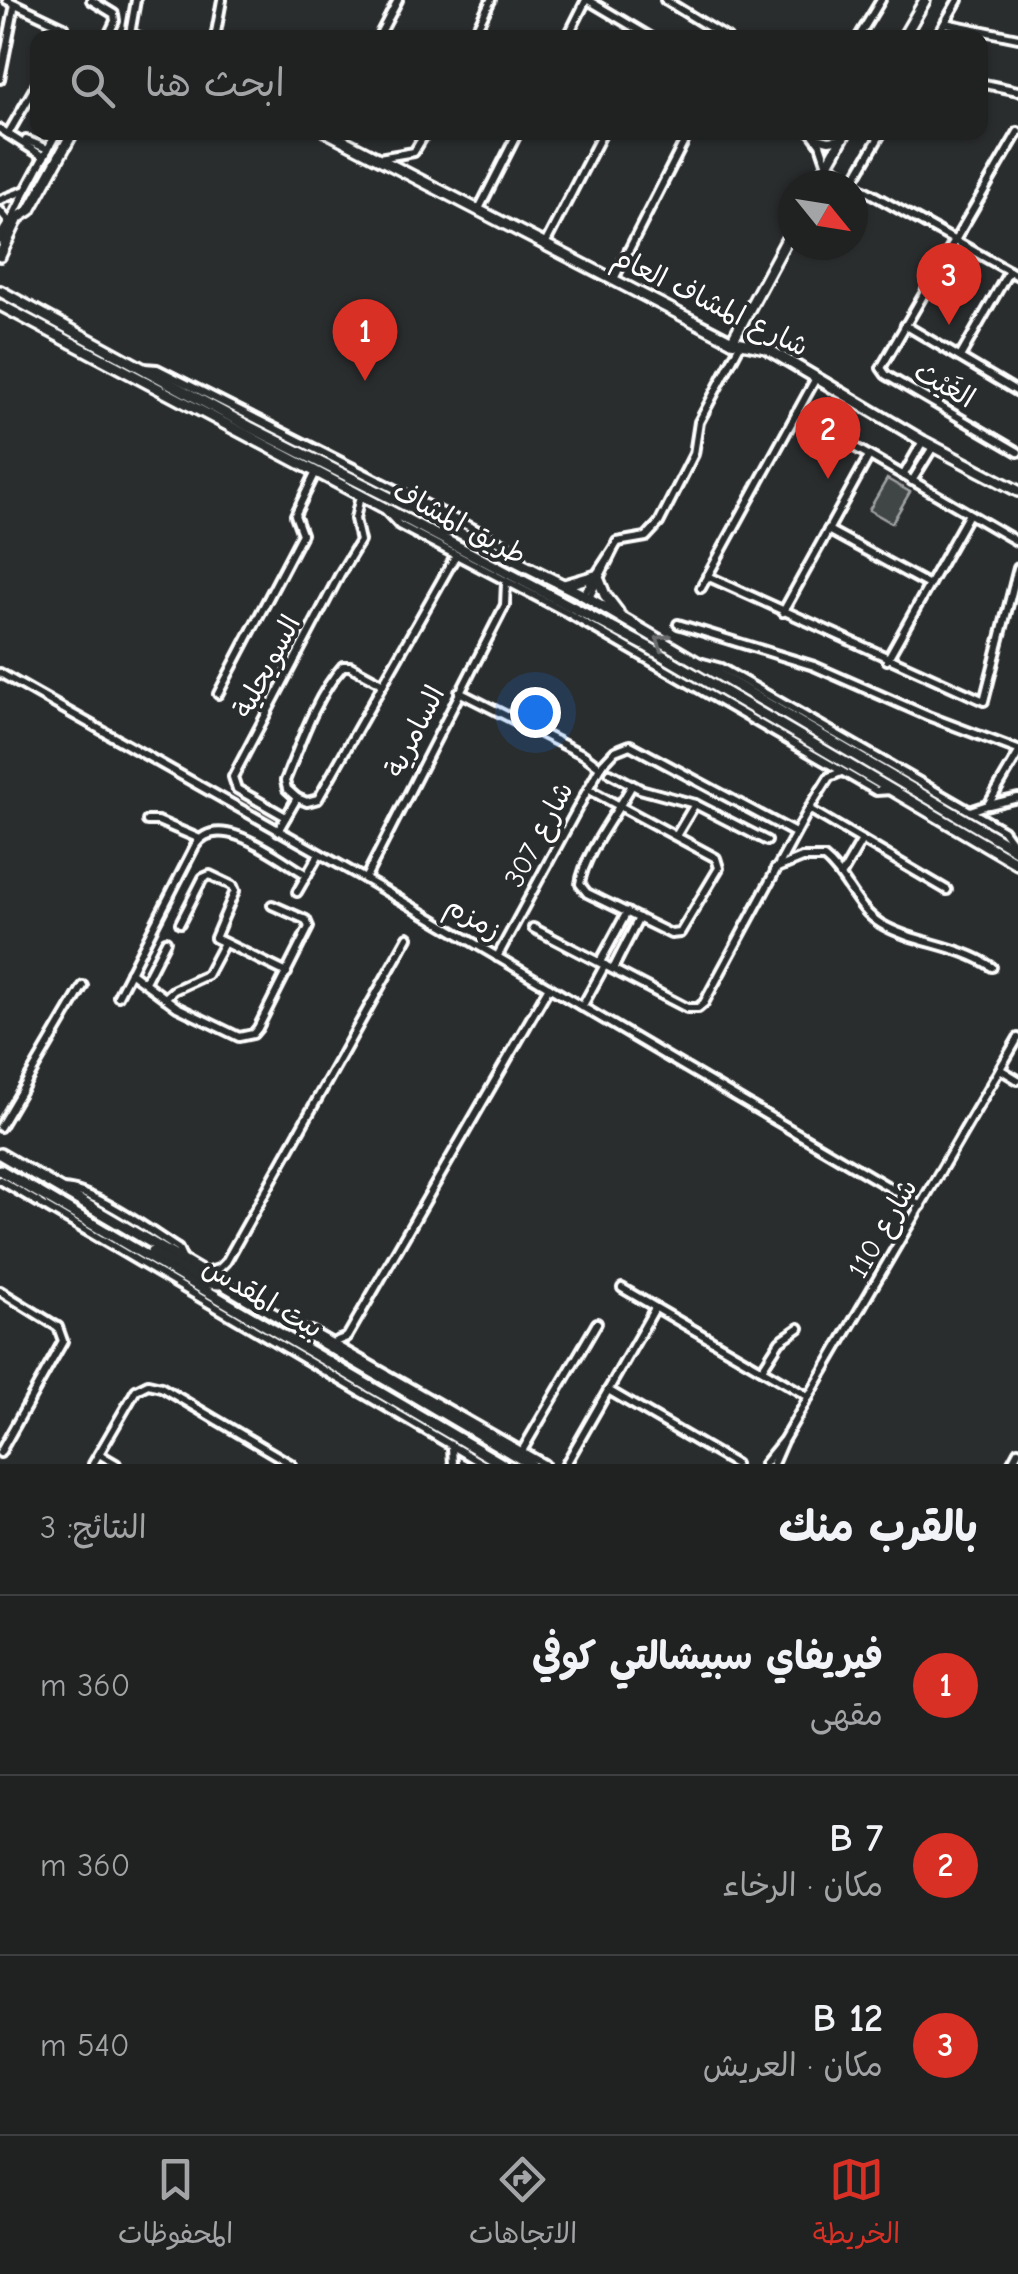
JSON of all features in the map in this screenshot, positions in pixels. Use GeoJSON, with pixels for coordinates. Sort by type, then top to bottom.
{"type":"FeatureCollection","features":[{"type":"Feature","properties":{"kind":"street"},"geometry":{"type":"LineString","coordinates":[[91,0],[109,9],[128,30]]}},
{"type":"Feature","properties":{"kind":"street"},"geometry":{"type":"LineString","coordinates":[[132,30],[136,0]]}},
{"type":"Feature","properties":{"kind":"street"},"geometry":{"type":"LineString","coordinates":[[216,30],[222,0]]}},
{"type":"Feature","properties":{"kind":"street"},"geometry":{"type":"LineString","coordinates":[[382,30],[398,0]]}},
{"type":"Feature","properties":{"kind":"street"},"geometry":{"type":"LineString","coordinates":[[476,30],[491,0]]}},
{"type":"Feature","properties":{"kind":"street"},"geometry":{"type":"LineString","coordinates":[[571,30],[587,0],[638,30]]}},
{"type":"Feature","properties":{"kind":"street"},"geometry":{"type":"LineString","coordinates":[[665,0],[714,30]]}},
{"type":"Feature","properties":{"kind":"street"},"geometry":{"type":"LineString","coordinates":[[863,30],[880,0]]}},
{"type":"Feature","properties":{"kind":"street"},"geometry":{"type":"LineString","coordinates":[[907,30],[925,0]]}},
{"type":"Feature","properties":{"kind":"street"},"geometry":{"type":"LineString","coordinates":[[941,30],[958,0]]}},
{"type":"Feature","properties":{"kind":"street"},"geometry":{"type":"LineString","coordinates":[[0,79],[11,2],[64,30]]}},
{"type":"Feature","properties":{"kind":"street"},"geometry":{"type":"LineString","coordinates":[[110,30],[114,17]]}},
{"type":"Feature","properties":{"kind":"street"},"geometry":{"type":"LineString","coordinates":[[945,23],[979,30]]}},
{"type":"Feature","properties":{"kind":"street"},"geometry":{"type":"LineString","coordinates":[[988,32],[1018,38]]}},
{"type":"Feature","properties":{"kind":"street"},"geometry":{"type":"LineString","coordinates":[[988,85],[1018,91]]}},
{"type":"Feature","properties":{"kind":"street"},"geometry":{"type":"LineString","coordinates":[[30,94],[6,131],[46,153]]}},
{"type":"Feature","properties":{"kind":"street","name":"الغَيْث"},"geometry":{"type":"LineString","coordinates":[[1018,132],[882,365],[883,374],[1018,452]]}},
{"type":"Feature","properties":{"kind":"street"},"geometry":{"type":"LineString","coordinates":[[0,256],[26,190],[52,140]]}},
{"type":"Feature","properties":{"kind":"street"},"geometry":{"type":"LineString","coordinates":[[0,239],[14,221],[32,208],[69,140]]}},
{"type":"Feature","properties":{"kind":"street","name":"شارع المشاف العام"},"geometry":{"type":"LineString","coordinates":[[341,140],[736,342],[766,348],[933,448],[1018,491]]}},
{"type":"Feature","properties":{"kind":"street"},"geometry":{"type":"LineString","coordinates":[[376,158],[414,152],[421,140]]}},
{"type":"Feature","properties":{"kind":"street"},"geometry":{"type":"LineString","coordinates":[[479,209],[514,140]]}},
{"type":"Feature","properties":{"kind":"street"},"geometry":{"type":"LineString","coordinates":[[546,244],[599,140]]}},
{"type":"Feature","properties":{"kind":"street"},"geometry":{"type":"LineString","coordinates":[[614,279],[685,140]]}},
{"type":"Feature","properties":{"kind":"street"},"geometry":{"type":"LineString","coordinates":[[816,140],[829,170]]}},
{"type":"Feature","properties":{"kind":"street"},"geometry":{"type":"LineString","coordinates":[[825,168],[842,140]]}},
{"type":"Feature","properties":{"kind":"street"},"geometry":{"type":"LineString","coordinates":[[860,170],[877,140]]}},
{"type":"Feature","properties":{"kind":"street"},"geometry":{"type":"LineString","coordinates":[[0,200],[26,190]]}},
{"type":"Feature","properties":{"kind":"street"},"geometry":{"type":"LineString","coordinates":[[868,193],[1018,276]]}},
{"type":"Feature","properties":{"kind":"street"},"geometry":{"type":"LineString","coordinates":[[0,211],[14,221]]}},
{"type":"Feature","properties":{"kind":"street"},"geometry":{"type":"LineString","coordinates":[[586,596],[618,542],[638,540],[659,523],[694,454],[698,426],[778,258]]}},
{"type":"Feature","properties":{"kind":"street"},"geometry":{"type":"LineString","coordinates":[[960,357],[1009,271]]}},
{"type":"Feature","properties":{"kind":"street"},"geometry":{"type":"LineString","coordinates":[[0,282],[11,297]]}},
{"type":"Feature","properties":{"kind":"street","name":"طريق المشاف"},"geometry":{"type":"LineString","coordinates":[[0,291],[140,369],[586,596],[1018,850]]}},
{"type":"Feature","properties":{"kind":"street","name":"طريق المشاف"},"geometry":{"type":"LineString","coordinates":[[0,305],[648,647],[1018,864]]}},
{"type":"Feature","properties":{"kind":"street"},"geometry":{"type":"LineString","coordinates":[[905,325],[1018,392]]}},
{"type":"Feature","properties":{"kind":"street"},"geometry":{"type":"LineString","coordinates":[[701,588],[816,378]]}},
{"type":"Feature","properties":{"kind":"street"},"geometry":{"type":"LineString","coordinates":[[796,414],[1018,542]]}},
{"type":"Feature","properties":{"kind":"street"},"geometry":{"type":"LineString","coordinates":[[903,476],[923,442]]}},
{"type":"Feature","properties":{"kind":"street"},"geometry":{"type":"LineString","coordinates":[[912,481],[933,448]]}},
{"type":"Feature","properties":{"kind":"street"},"geometry":{"type":"LineString","coordinates":[[784,612],[868,456]]}},
{"type":"Feature","properties":{"kind":"street"},"geometry":{"type":"LineString","coordinates":[[218,694],[302,534],[295,515],[317,472]]}},
{"type":"Feature","properties":{"kind":"street","name":"السويحلية"},"geometry":{"type":"LineString","coordinates":[[286,817],[237,789],[233,777],[359,544],[360,496]]}},
{"type":"Feature","properties":{"kind":"street"},"geometry":{"type":"LineString","coordinates":[[357,513],[374,503]]}},
{"type":"Feature","properties":{"kind":"street","name":"طريق المشاف"},"geometry":{"type":"LineString","coordinates":[[386,510],[398,525],[526,592],[876,791],[893,790]]}},
{"type":"Feature","properties":{"kind":"street"},"geometry":{"type":"LineString","coordinates":[[887,660],[969,514]]}},
{"type":"Feature","properties":{"kind":"street"},"geometry":{"type":"LineString","coordinates":[[828,530],[930,585]]}},
{"type":"Feature","properties":{"kind":"street"},"geometry":{"type":"LineString","coordinates":[[384,684],[350,666],[343,666],[337,673],[285,781],[297,798],[307,802],[318,799],[406,649],[456,555]]}},
{"type":"Feature","properties":{"kind":"street"},"geometry":{"type":"LineString","coordinates":[[707,576],[984,701],[1018,568]]}},
{"type":"Feature","properties":{"kind":"street"},"geometry":{"type":"LineString","coordinates":[[563,585],[597,578]]}},
{"type":"Feature","properties":{"kind":"street"},"geometry":{"type":"LineString","coordinates":[[597,578],[623,618]]}},
{"type":"Feature","properties":{"kind":"street","name":"السامرية"},"geometry":{"type":"LineString","coordinates":[[365,879],[505,605],[506,582]]}},
{"type":"Feature","properties":{"kind":"street"},"geometry":{"type":"LineString","coordinates":[[505,605],[526,592]]}},
{"type":"Feature","properties":{"kind":"street"},"geometry":{"type":"LineString","coordinates":[[678,624],[814,666],[1018,752],[988,805],[992,824]]}},
{"type":"Feature","properties":{"kind":"street"},"geometry":{"type":"LineString","coordinates":[[648,647],[656,665]]}},
{"type":"Feature","properties":{"kind":"street","name":"طريق المشاف"},"geometry":{"type":"LineString","coordinates":[[696,662],[722,668],[970,811],[1007,833],[1018,850]]}},
{"type":"Feature","properties":{"kind":"street","name":"زمزم"},"geometry":{"type":"LineString","coordinates":[[0,673],[365,879],[921,1206]]}},
{"type":"Feature","properties":{"kind":"street","name":"شارع 307"},"geometry":{"type":"LineString","coordinates":[[459,692],[584,755],[600,767],[497,957]]}},
{"type":"Feature","properties":{"kind":"street"},"geometry":{"type":"LineString","coordinates":[[600,767],[615,751],[630,745],[795,834]]}},
{"type":"Feature","properties":{"kind":"street"},"geometry":{"type":"LineString","coordinates":[[823,760],[829,778]]}},
{"type":"Feature","properties":{"kind":"street"},"geometry":{"type":"LineString","coordinates":[[774,870],[829,778],[844,772]]}},
{"type":"Feature","properties":{"kind":"street"},"geometry":{"type":"LineString","coordinates":[[610,773],[632,786],[695,804],[767,842]]}},
{"type":"Feature","properties":{"kind":"street"},"geometry":{"type":"LineString","coordinates":[[588,789],[620,807],[714,856],[718,860],[719,868],[684,931],[671,934],[584,890],[580,880],[620,807],[632,786]]}},
{"type":"Feature","properties":{"kind":"street"},"geometry":{"type":"LineString","coordinates":[[278,831],[297,798]]}},
{"type":"Feature","properties":{"kind":"street"},"geometry":{"type":"LineString","coordinates":[[970,811],[1018,798]]}},
{"type":"Feature","properties":{"kind":"street"},"geometry":{"type":"LineString","coordinates":[[933,801],[954,802]]}},
{"type":"Feature","properties":{"kind":"street"},"geometry":{"type":"LineString","coordinates":[[676,836],[695,804]]}},
{"type":"Feature","properties":{"kind":"street"},"geometry":{"type":"LineString","coordinates":[[809,809],[947,890]]}},
{"type":"Feature","properties":{"kind":"street"},"geometry":{"type":"LineString","coordinates":[[147,821],[158,820],[200,839]]}},
{"type":"Feature","properties":{"kind":"street"},"geometry":{"type":"LineString","coordinates":[[118,996],[200,839],[214,830],[230,832],[306,875]]}},
{"type":"Feature","properties":{"kind":"street"},"geometry":{"type":"LineString","coordinates":[[841,876],[862,840]]}},
{"type":"Feature","properties":{"kind":"street"},"geometry":{"type":"LineString","coordinates":[[297,892],[319,854]]}},
{"type":"Feature","properties":{"kind":"street"},"geometry":{"type":"LineString","coordinates":[[774,870],[818,856],[830,862],[862,907],[880,923],[966,952],[992,967]]}},
{"type":"Feature","properties":{"kind":"street","name":"شارع 307"},"geometry":{"type":"LineString","coordinates":[[534,928],[688,1008],[698,1008],[774,870]]}},
{"type":"Feature","properties":{"kind":"street"},"geometry":{"type":"LineString","coordinates":[[180,923],[203,878],[210,875],[236,891],[214,934],[224,943],[287,973]]}},
{"type":"Feature","properties":{"kind":"street"},"geometry":{"type":"LineString","coordinates":[[130,972],[146,980],[165,998],[239,1038],[246,1037],[258,1028],[308,923],[272,905]]}},
{"type":"Feature","properties":{"kind":"street"},"geometry":{"type":"LineString","coordinates":[[606,965],[627,912]]}},
{"type":"Feature","properties":{"kind":"street"},"geometry":{"type":"LineString","coordinates":[[582,1006],[639,918]]}},
{"type":"Feature","properties":{"kind":"street"},"geometry":{"type":"LineString","coordinates":[[205,1273],[219,1269],[228,1258],[408,937]]}},
{"type":"Feature","properties":{"kind":"street"},"geometry":{"type":"LineString","coordinates":[[146,980],[166,941]]}},
{"type":"Feature","properties":{"kind":"street"},"geometry":{"type":"LineString","coordinates":[[165,998],[208,975],[224,943]]}},
{"type":"Feature","properties":{"kind":"street"},"geometry":{"type":"LineString","coordinates":[[0,1127],[83,986]]}},
{"type":"Feature","properties":{"kind":"street"},"geometry":{"type":"LineString","coordinates":[[332,1343],[347,1336],[549,988]]}},
{"type":"Feature","properties":{"kind":"street","name":"شارع 110"},"geometry":{"type":"LineString","coordinates":[[773,1464],[1018,1038]]}},
{"type":"Feature","properties":{"kind":"street"},"geometry":{"type":"LineString","coordinates":[[1000,1070],[1018,1080]]}},
{"type":"Feature","properties":{"kind":"street","name":"بيت المقدس"},"geometry":{"type":"LineString","coordinates":[[0,1154],[267,1311],[544,1464]]}},
{"type":"Feature","properties":{"kind":"street","name":"بيت المقدس"},"geometry":{"type":"LineString","coordinates":[[0,1170],[502,1464]]}},
{"type":"Feature","properties":{"kind":"street","name":"بيت المقدس"},"geometry":{"type":"LineString","coordinates":[[0,1180],[483,1464]]}},
{"type":"Feature","properties":{"kind":"street"},"geometry":{"type":"LineString","coordinates":[[126,1243],[161,1256],[210,1284],[221,1283],[228,1258]]}},
{"type":"Feature","properties":{"kind":"street"},"geometry":{"type":"LineString","coordinates":[[197,1284],[201,1298]]}},
{"type":"Feature","properties":{"kind":"street"},"geometry":{"type":"LineString","coordinates":[[622,1288],[809,1397]]}},
{"type":"Feature","properties":{"kind":"street"},"geometry":{"type":"LineString","coordinates":[[0,1291],[52,1322],[61,1330],[63,1341],[0,1453]]}},
{"type":"Feature","properties":{"kind":"street"},"geometry":{"type":"LineString","coordinates":[[564,1463],[656,1308]]}},
{"type":"Feature","properties":{"kind":"street","name":"بيت المقدس"},"geometry":{"type":"LineString","coordinates":[[267,1311],[282,1314],[350,1353],[530,1464]]}},
{"type":"Feature","properties":{"kind":"street"},"geometry":{"type":"LineString","coordinates":[[522,1451],[597,1323]]}},
{"type":"Feature","properties":{"kind":"street"},"geometry":{"type":"LineString","coordinates":[[256,1333],[272,1328]]}},
{"type":"Feature","properties":{"kind":"street"},"geometry":{"type":"LineString","coordinates":[[762,1369],[780,1342],[800,1328]]}},
{"type":"Feature","properties":{"kind":"street"},"geometry":{"type":"LineString","coordinates":[[347,1336],[350,1353]]}},
{"type":"Feature","properties":{"kind":"street"},"geometry":{"type":"LineString","coordinates":[[93,1464],[136,1390],[155,1384],[290,1464]]}},
{"type":"Feature","properties":{"kind":"street"},"geometry":{"type":"LineString","coordinates":[[608,1390],[735,1464]]}},
{"type":"Feature","properties":{"kind":"street"},"geometry":{"type":"LineString","coordinates":[[418,1414],[431,1434]]}},
{"type":"Feature","properties":{"kind":"street","name":"شارع 110"},"geometry":{"type":"LineString","coordinates":[[764,1464],[783,1441]]}},
{"type":"Feature","properties":{"kind":"street"},"geometry":{"type":"LineString","coordinates":[[451,1446],[454,1464],[470,1457]]}},
{"type":"Feature","properties":{"kind":"street"},"geometry":{"type":"LineString","coordinates":[[1010,1464],[1018,1451]]}},
{"type":"Feature","properties":{"kind":"street"},"geometry":{"type":"LineString","coordinates":[[99,1454],[116,1464]]}},
{"type":"Feature","properties":{"kind":"shaded area"},"geometry":{"type":"Polygon","coordinates":[[[887,479],[910,492],[892,523],[869,510],[887,479]]]}},
{"type":"Feature","properties":{"kind":"place","name":"B 12"},"geometry":{"type":"Point","coordinates":[949,325]}},
{"type":"Feature","properties":{"kind":"place","name":"فيريفاي سبيشالتي كوفي"},"geometry":{"type":"Point","coordinates":[365,381]}},
{"type":"Feature","properties":{"kind":"place","name":"B 7"},"geometry":{"type":"Point","coordinates":[828,479]}}]}
